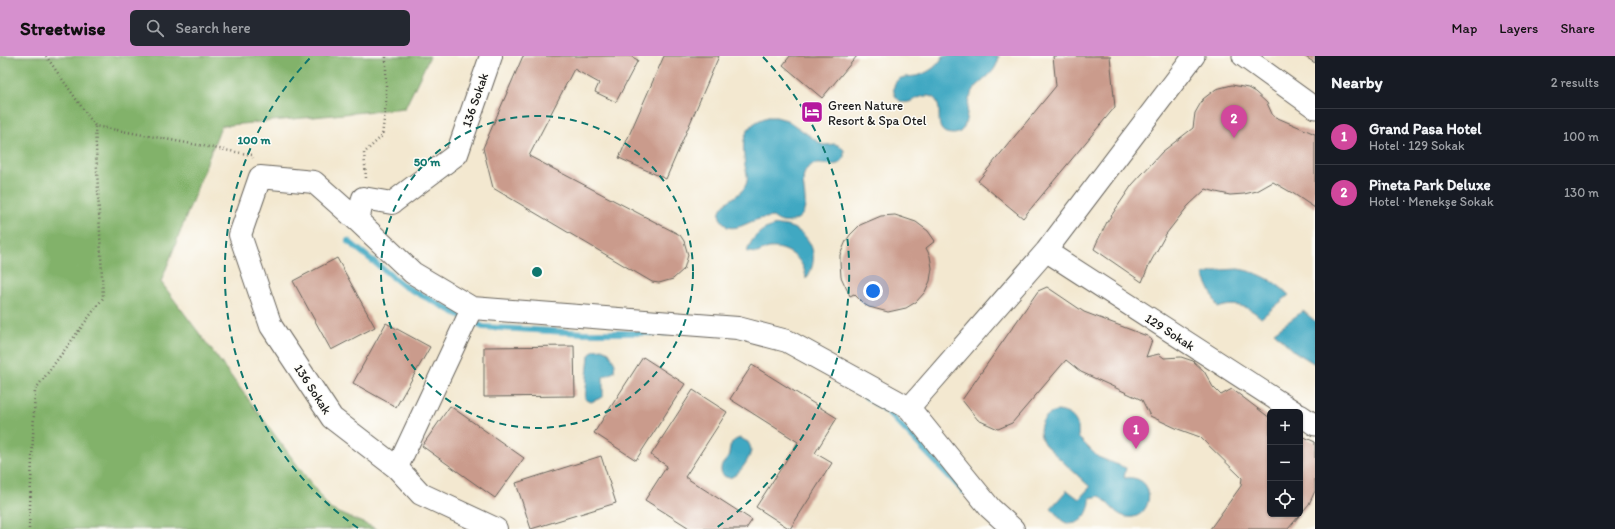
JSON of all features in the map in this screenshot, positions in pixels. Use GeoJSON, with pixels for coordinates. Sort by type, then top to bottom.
{"type":"FeatureCollection","features":[{"type":"Feature","properties":{"kind":"street","name":"136 Sokak"},"geometry":{"type":"LineString","coordinates":[[365,198],[392,202],[457,154],[491,56]]}},
{"type":"Feature","properties":{"kind":"street"},"geometry":{"type":"LineString","coordinates":[[909,408],[1046,251],[1194,56]]}},
{"type":"Feature","properties":{"kind":"street"},"geometry":{"type":"LineString","coordinates":[[1242,56],[1315,108]]}},
{"type":"Feature","properties":{"kind":"street","name":"136 Sokak"},"geometry":{"type":"LineString","coordinates":[[260,176],[240,235],[271,326],[332,418],[397,468],[421,494],[496,529]]}},
{"type":"Feature","properties":{"kind":"street"},"geometry":{"type":"LineString","coordinates":[[260,176],[314,182],[413,273],[472,308],[738,328],[787,341],[909,408],[990,508],[1013,529]]}},
{"type":"Feature","properties":{"kind":"street"},"geometry":{"type":"LineString","coordinates":[[358,221],[365,198]]}},
{"type":"Feature","properties":{"kind":"street","name":"129 Sokak"},"geometry":{"type":"LineString","coordinates":[[1046,251],[1290,409]]}},
{"type":"Feature","properties":{"kind":"street"},"geometry":{"type":"LineString","coordinates":[[397,468],[472,308]]}},
{"type":"Feature","properties":{"kind":"street"},"geometry":{"type":"LineString","coordinates":[[1303,417],[1315,425]]}},
{"type":"Feature","properties":{"kind":"path"},"geometry":{"type":"LineString","coordinates":[[29,529],[35,390],[103,298],[95,126],[46,56]]}},
{"type":"Feature","properties":{"kind":"path"},"geometry":{"type":"LineString","coordinates":[[365,198],[364,153],[382,136],[386,103],[386,56]]}},
{"type":"Feature","properties":{"kind":"path"},"geometry":{"type":"LineString","coordinates":[[95,126],[252,155],[260,176]]}},
{"type":"Feature","properties":{"kind":"green space"},"geometry":{"type":"Polygon","coordinates":[[[0,56],[430,56],[405,108],[221,126],[161,282],[330,509],[377,529],[0,529],[0,56]]]}},
{"type":"Feature","properties":{"kind":"water"},"geometry":{"type":"Polygon","coordinates":[[[943,56],[999,56],[994,69],[977,86],[970,97],[965,125],[958,133],[953,134],[946,133],[941,129],[939,106],[932,97],[927,96],[909,102],[904,102],[900,101],[894,93],[894,86],[898,80],[927,72],[941,60],[943,56]]]}},
{"type":"Feature","properties":{"kind":"water"},"geometry":{"type":"Polygon","coordinates":[[[768,117],[776,117],[787,120],[823,145],[835,144],[840,146],[844,150],[844,158],[840,162],[831,165],[814,164],[805,172],[803,184],[805,206],[804,212],[800,217],[793,221],[787,222],[780,221],[773,217],[764,218],[735,228],[727,227],[720,218],[722,207],[741,192],[747,181],[744,149],[745,136],[748,130],[759,120],[768,117]]]}},
{"type":"Feature","properties":{"kind":"water"},"geometry":{"type":"Polygon","coordinates":[[[777,225],[788,226],[797,230],[804,235],[810,243],[813,251],[813,260],[811,270],[806,279],[805,272],[799,260],[783,249],[767,248],[757,253],[747,252],[751,242],[758,234],[767,228],[777,225]]]}},
{"type":"Feature","properties":{"kind":"water"},"geometry":{"type":"Polygon","coordinates":[[[1238,269],[1252,272],[1272,281],[1289,295],[1261,318],[1241,306],[1230,305],[1218,308],[1203,275],[1221,270],[1238,269]]]}},
{"type":"Feature","properties":{"kind":"water"},"geometry":{"type":"Polygon","coordinates":[[[1303,311],[1315,321],[1315,364],[1294,351],[1274,332],[1303,311]]]}},
{"type":"Feature","properties":{"kind":"water"},"geometry":{"type":"Polygon","coordinates":[[[602,349],[609,352],[615,363],[614,372],[603,377],[603,397],[591,402],[585,399],[589,355],[594,350],[602,349]]]}},
{"type":"Feature","properties":{"kind":"water"},"geometry":{"type":"Polygon","coordinates":[[[1058,411],[1068,414],[1074,419],[1078,427],[1078,437],[1098,457],[1126,468],[1124,478],[1136,479],[1144,484],[1148,491],[1148,500],[1145,508],[1140,514],[1131,517],[1121,515],[1100,496],[1090,498],[1089,509],[1086,514],[1080,521],[1075,523],[1070,524],[1064,522],[1051,508],[1067,490],[1079,499],[1090,487],[1045,445],[1042,440],[1040,434],[1041,424],[1047,416],[1058,411]]]}},
{"type":"Feature","properties":{"kind":"water"},"geometry":{"type":"Polygon","coordinates":[[[740,438],[748,442],[751,449],[750,454],[738,473],[730,478],[726,477],[721,472],[721,468],[728,456],[731,444],[740,438]]]}},
{"type":"Feature","properties":{"kind":"building"},"geometry":{"type":"Polygon","coordinates":[[[523,56],[630,56],[638,60],[616,102],[595,92],[599,83],[574,69],[529,156],[680,235],[684,241],[688,255],[684,269],[673,279],[659,283],[652,282],[493,188],[483,148],[523,56]]]}},
{"type":"Feature","properties":{"kind":"building"},"geometry":{"type":"Polygon","coordinates":[[[664,56],[719,56],[666,179],[619,158],[664,56]]]}},
{"type":"Feature","properties":{"kind":"building"},"geometry":{"type":"Polygon","coordinates":[[[790,56],[857,56],[822,98],[783,65],[790,56]]]}},
{"type":"Feature","properties":{"kind":"building"},"geometry":{"type":"Polygon","coordinates":[[[1053,56],[1110,56],[1115,107],[1023,218],[978,181],[1056,86],[1053,56]]]}},
{"type":"Feature","properties":{"kind":"building"},"geometry":{"type":"Polygon","coordinates":[[[1304,56],[1315,56],[1315,63],[1304,56]]]}},
{"type":"Feature","properties":{"kind":"building"},"geometry":{"type":"Polygon","coordinates":[[[1232,85],[1248,88],[1255,92],[1267,103],[1273,116],[1315,134],[1315,208],[1273,182],[1257,191],[1244,194],[1230,195],[1206,189],[1188,206],[1166,234],[1149,265],[1142,282],[1094,249],[1097,242],[1107,222],[1132,185],[1162,152],[1193,128],[1195,113],[1203,99],[1216,89],[1232,85]]]}},
{"type":"Feature","properties":{"kind":"building"},"geometry":{"type":"Polygon","coordinates":[[[895,215],[916,222],[928,231],[935,241],[926,248],[930,256],[932,268],[930,281],[925,292],[916,302],[906,308],[888,312],[869,307],[854,294],[850,296],[841,277],[840,255],[850,235],[860,225],[881,216],[895,215]]]}},
{"type":"Feature","properties":{"kind":"building"},"geometry":{"type":"Polygon","coordinates":[[[337,258],[375,327],[331,350],[293,281],[337,258]]]}},
{"type":"Feature","properties":{"kind":"building"},"geometry":{"type":"Polygon","coordinates":[[[1047,287],[1084,312],[1147,336],[1152,340],[1146,357],[1159,354],[1164,358],[1181,357],[1193,361],[1204,371],[1213,387],[1221,395],[1232,389],[1267,416],[1267,517],[1298,517],[1288,529],[1210,529],[1241,486],[1242,478],[1200,437],[1150,416],[1142,400],[1081,372],[1066,360],[1012,423],[998,429],[978,420],[962,400],[1038,291],[1047,287]]]}},
{"type":"Feature","properties":{"kind":"building"},"geometry":{"type":"Polygon","coordinates":[[[386,323],[430,347],[396,407],[353,383],[386,323]]]}},
{"type":"Feature","properties":{"kind":"building"},"geometry":{"type":"Polygon","coordinates":[[[574,346],[575,396],[484,397],[484,347],[574,346]]]}},
{"type":"Feature","properties":{"kind":"building"},"geometry":{"type":"Polygon","coordinates":[[[643,357],[685,384],[636,460],[594,433],[643,357]]]}},
{"type":"Feature","properties":{"kind":"building"},"geometry":{"type":"Polygon","coordinates":[[[752,365],[837,418],[815,453],[832,463],[790,529],[756,507],[798,442],[730,399],[752,365]]]}},
{"type":"Feature","properties":{"kind":"building"},"geometry":{"type":"Polygon","coordinates":[[[693,390],[727,412],[685,477],[752,520],[746,529],[691,529],[645,500],[667,466],[651,455],[693,390]]]}},
{"type":"Feature","properties":{"kind":"building"},"geometry":{"type":"Polygon","coordinates":[[[450,406],[524,458],[495,498],[422,446],[450,406]]]}},
{"type":"Feature","properties":{"kind":"building"},"geometry":{"type":"Polygon","coordinates":[[[1303,436],[1315,442],[1315,491],[1309,504],[1303,511],[1303,436]]]}},
{"type":"Feature","properties":{"kind":"building"},"geometry":{"type":"Polygon","coordinates":[[[601,456],[616,503],[531,529],[516,483],[601,456]]]}},
{"type":"Feature","properties":{"kind":"waterway"},"geometry":{"type":"LineString","coordinates":[[348,241],[404,286],[483,327],[583,333],[666,333]]}},
{"type":"Feature","properties":{"kind":"waterway"},"geometry":{"type":"LineString","coordinates":[[864,395],[888,412],[963,491]]}},
{"type":"Feature","properties":{"kind":"place","name":"Green Nature Resort & Spa Otel"},"geometry":{"type":"Point","coordinates":[812,112]}},
{"type":"Feature","properties":{"kind":"place","name":"Pineta Park Deluxe"},"geometry":{"type":"Point","coordinates":[1234,138]}},
{"type":"Feature","properties":{"kind":"place","name":"Grand Pasa Hotel"},"geometry":{"type":"Point","coordinates":[1136,449]}}]}
